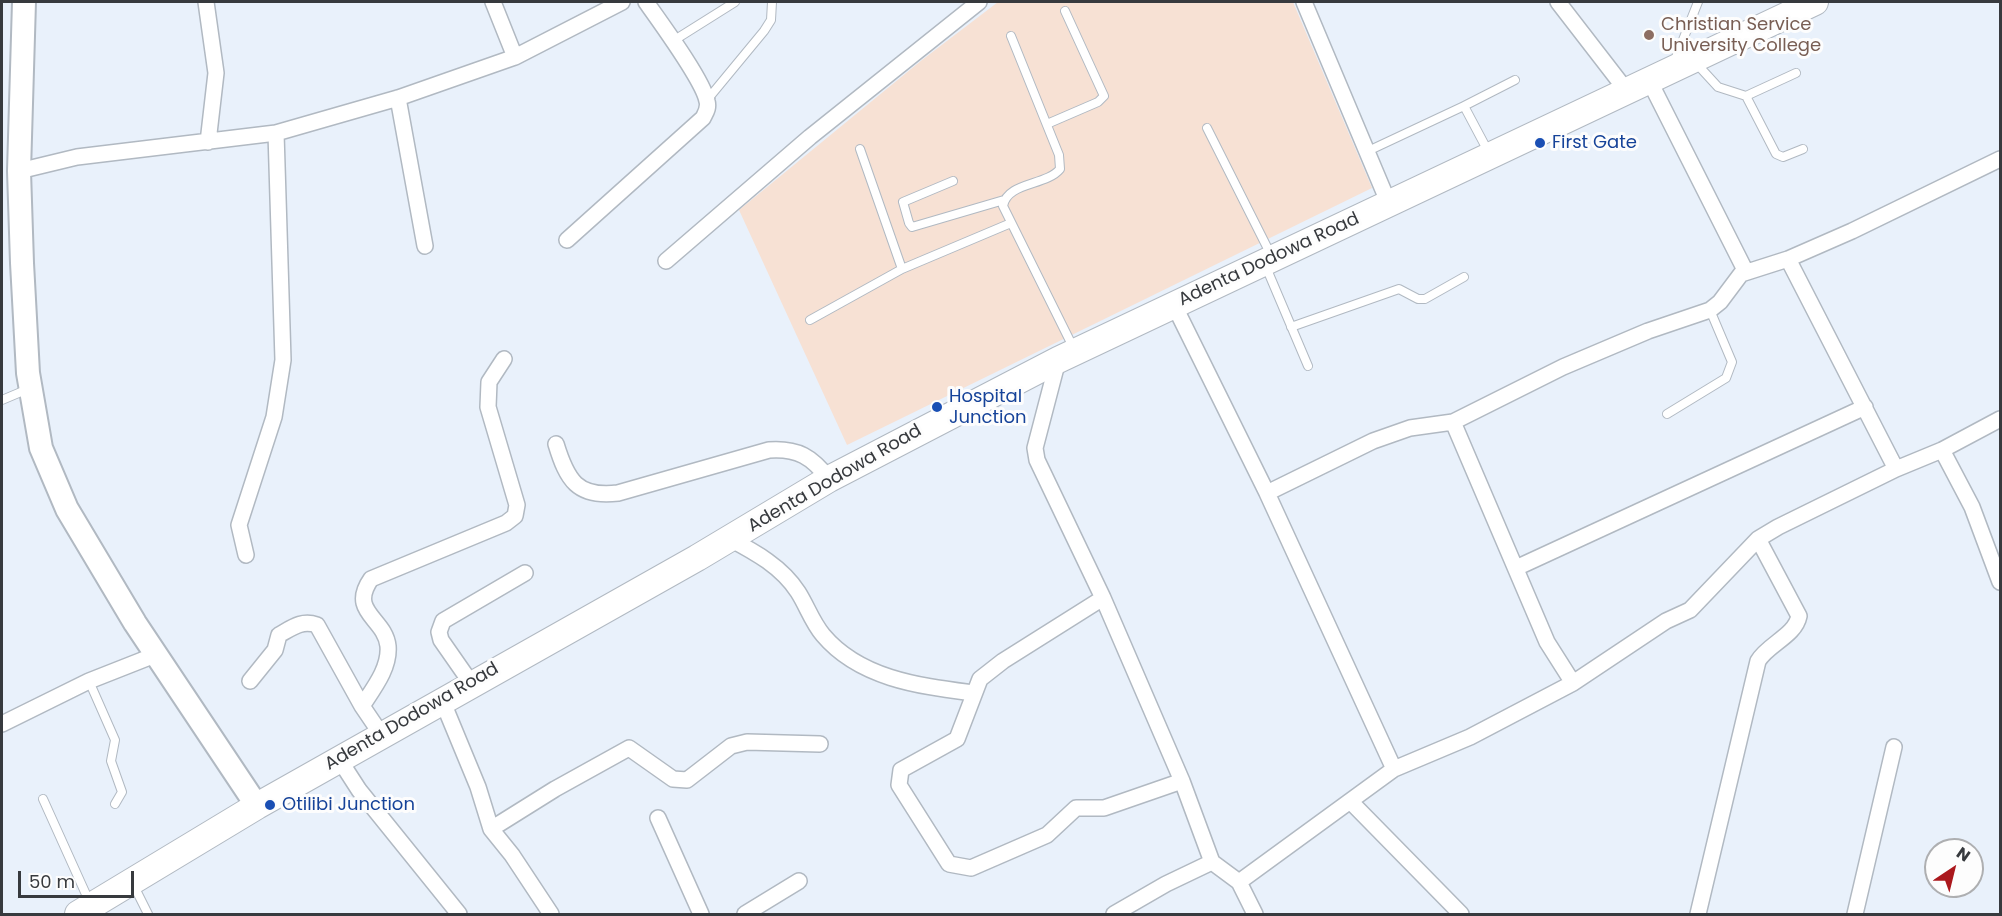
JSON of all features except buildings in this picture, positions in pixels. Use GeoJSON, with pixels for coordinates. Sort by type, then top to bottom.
{"type":"FeatureCollection","features":[{"type":"Feature","properties":{"kind":"main road"},"geometry":{"type":"LineString","coordinates":[[24,2],[19,171],[30,388],[41,448],[67,509],[155,655],[257,806]]}},
{"type":"Feature","properties":{"kind":"main road","name":"Adenta Dodowa Road"},"geometry":{"type":"LineString","coordinates":[[85,910],[381,734],[730,539],[829,479],[1067,356],[1815,2]]}},
{"type":"Feature","properties":{"kind":"street"},"geometry":{"type":"LineString","coordinates":[[206,2],[216,73],[208,142]]}},
{"type":"Feature","properties":{"kind":"street"},"geometry":{"type":"LineString","coordinates":[[492,2],[515,57]]}},
{"type":"Feature","properties":{"kind":"street"},"geometry":{"type":"LineString","coordinates":[[19,171],[77,157],[276,133],[398,98],[515,57],[622,2]]}},
{"type":"Feature","properties":{"kind":"street"},"geometry":{"type":"LineString","coordinates":[[567,240],[703,118],[708,110],[707,100],[646,2]]}},
{"type":"Feature","properties":{"kind":"street"},"geometry":{"type":"LineString","coordinates":[[666,261],[810,137],[979,2]]}},
{"type":"Feature","properties":{"kind":"street"},"geometry":{"type":"LineString","coordinates":[[1304,2],[1389,204]]}},
{"type":"Feature","properties":{"kind":"street"},"geometry":{"type":"LineString","coordinates":[[1558,2],[1638,85],[1746,272]]}},
{"type":"Feature","properties":{"kind":"street"},"geometry":{"type":"LineString","coordinates":[[398,98],[425,246]]}},
{"type":"Feature","properties":{"kind":"street"},"geometry":{"type":"LineString","coordinates":[[246,555],[239,525],[274,417],[283,360],[276,133]]}},
{"type":"Feature","properties":{"kind":"street"},"geometry":{"type":"LineString","coordinates":[[1267,493],[1373,441],[1410,428],[1454,422],[1563,367],[1648,331],[1710,310],[1720,302],[1736,279],[1746,272],[1788,259],[2001,159]]}},
{"type":"Feature","properties":{"kind":"street"},"geometry":{"type":"LineString","coordinates":[[1788,259],[1896,469]]}},
{"type":"Feature","properties":{"kind":"street"},"geometry":{"type":"LineString","coordinates":[[1174,305],[1267,493],[1394,769]]}},
{"type":"Feature","properties":{"kind":"street"},"geometry":{"type":"LineString","coordinates":[[1067,356],[1035,448],[1042,473],[1103,598],[1182,780],[1212,862],[1239,882],[1255,915]]}},
{"type":"Feature","properties":{"kind":"street"},"geometry":{"type":"LineString","coordinates":[[362,706],[377,683],[387,659],[388,644],[364,609],[363,591],[371,579],[424,555],[506,523],[515,516],[517,505],[488,407],[489,382],[504,359]]}},
{"type":"Feature","properties":{"kind":"street"},"geometry":{"type":"LineString","coordinates":[[1516,568],[1865,407]]}},
{"type":"Feature","properties":{"kind":"street"},"geometry":{"type":"LineString","coordinates":[[1239,882],[1394,769],[1470,737],[1573,683],[1666,621],[1700,603],[1758,539],[1811,510],[1896,469],[1942,450],[2001,419]]}},
{"type":"Feature","properties":{"kind":"street"},"geometry":{"type":"LineString","coordinates":[[1454,422],[1547,642],[1573,683]]}},
{"type":"Feature","properties":{"kind":"street"},"geometry":{"type":"LineString","coordinates":[[556,444],[565,474],[581,489],[598,496],[618,493],[770,450],[788,449],[804,453],[819,466],[829,479]]}},
{"type":"Feature","properties":{"kind":"street"},"geometry":{"type":"LineString","coordinates":[[1942,450],[1972,507],[2001,582]]}},
{"type":"Feature","properties":{"kind":"street"},"geometry":{"type":"LineString","coordinates":[[730,539],[756,552],[777,568],[797,591],[821,633],[835,647],[866,668],[927,687],[973,693]]}},
{"type":"Feature","properties":{"kind":"street"},"geometry":{"type":"LineString","coordinates":[[1698,915],[1758,661],[1762,654],[1794,628],[1798,621],[1795,608],[1758,539]]}},
{"type":"Feature","properties":{"kind":"street"},"geometry":{"type":"LineString","coordinates":[[471,683],[441,640],[439,632],[442,621],[525,573]]}},
{"type":"Feature","properties":{"kind":"street"},"geometry":{"type":"LineString","coordinates":[[1103,598],[1003,661],[980,680],[973,693],[957,739],[902,770],[899,785],[949,864],[971,868],[1047,835],[1076,808],[1104,808],[1182,780]]}},
{"type":"Feature","properties":{"kind":"street"},"geometry":{"type":"LineString","coordinates":[[250,681],[275,650],[279,635],[300,623],[308,622],[317,626],[362,706],[381,734]]}},
{"type":"Feature","properties":{"kind":"street"},"geometry":{"type":"LineString","coordinates":[[2,724],[89,681],[155,655]]}},
{"type":"Feature","properties":{"kind":"street"},"geometry":{"type":"LineString","coordinates":[[442,700],[478,787],[491,829],[512,855],[551,915]]}},
{"type":"Feature","properties":{"kind":"street"},"geometry":{"type":"LineString","coordinates":[[491,829],[555,789],[629,748],[673,779],[687,780],[731,746],[747,742],[820,744]]}},
{"type":"Feature","properties":{"kind":"street"},"geometry":{"type":"LineString","coordinates":[[1855,915],[1894,747]]}},
{"type":"Feature","properties":{"kind":"street"},"geometry":{"type":"LineString","coordinates":[[339,759],[359,790],[459,915]]}},
{"type":"Feature","properties":{"kind":"street"},"geometry":{"type":"LineString","coordinates":[[1351,801],[1461,915]]}},
{"type":"Feature","properties":{"kind":"street"},"geometry":{"type":"LineString","coordinates":[[658,818],[701,915]]}},
{"type":"Feature","properties":{"kind":"street"},"geometry":{"type":"LineString","coordinates":[[1114,915],[1166,884],[1212,862]]}},
{"type":"Feature","properties":{"kind":"street"},"geometry":{"type":"LineString","coordinates":[[745,915],[799,881]]}},
{"type":"Feature","properties":{"kind":"lane"},"geometry":{"type":"LineString","coordinates":[[672,42],[735,2]]}},
{"type":"Feature","properties":{"kind":"lane"},"geometry":{"type":"LineString","coordinates":[[707,100],[764,31],[771,20],[772,2]]}},
{"type":"Feature","properties":{"kind":"lane"},"geometry":{"type":"LineString","coordinates":[[1698,2],[1682,63],[1718,87],[1746,96],[1796,73]]}},
{"type":"Feature","properties":{"kind":"lane"},"geometry":{"type":"LineString","coordinates":[[1047,124],[1098,102],[1104,96],[1065,11]]}},
{"type":"Feature","properties":{"kind":"lane"},"geometry":{"type":"LineString","coordinates":[[1011,36],[1059,155],[1060,169],[1053,177],[1010,192],[1003,206],[1067,356]]}},
{"type":"Feature","properties":{"kind":"lane"},"geometry":{"type":"LineString","coordinates":[[1368,151],[1515,80]]}},
{"type":"Feature","properties":{"kind":"lane"},"geometry":{"type":"LineString","coordinates":[[1746,96],[1776,154],[1783,158],[1803,149]]}},
{"type":"Feature","properties":{"kind":"lane"},"geometry":{"type":"LineString","coordinates":[[1464,106],[1490,155]]}},
{"type":"Feature","properties":{"kind":"lane"},"geometry":{"type":"LineString","coordinates":[[1206,128],[1269,260],[1291,327],[1308,366]]}},
{"type":"Feature","properties":{"kind":"lane"},"geometry":{"type":"LineString","coordinates":[[860,149],[902,269]]}},
{"type":"Feature","properties":{"kind":"lane"},"geometry":{"type":"LineString","coordinates":[[953,181],[903,202],[912,227],[1004,200]]}},
{"type":"Feature","properties":{"kind":"lane"},"geometry":{"type":"LineString","coordinates":[[810,320],[902,269],[1011,222]]}},
{"type":"Feature","properties":{"kind":"lane"},"geometry":{"type":"LineString","coordinates":[[1291,327],[1399,289],[1418,299],[1425,298],[1464,277]]}},
{"type":"Feature","properties":{"kind":"lane"},"geometry":{"type":"LineString","coordinates":[[1667,414],[1726,378],[1730,370],[1732,362],[1710,310]]}},
{"type":"Feature","properties":{"kind":"lane"},"geometry":{"type":"LineString","coordinates":[[2,400],[30,388]]}},
{"type":"Feature","properties":{"kind":"lane"},"geometry":{"type":"LineString","coordinates":[[89,681],[115,740],[111,761],[122,792],[115,804]]}},
{"type":"Feature","properties":{"kind":"lane"},"geometry":{"type":"LineString","coordinates":[[43,799],[85,910]]}},
{"type":"Feature","properties":{"kind":"lane"},"geometry":{"type":"LineString","coordinates":[[132,882],[148,915]]}},
{"type":"Feature","properties":{"kind":"shaded area"},"geometry":{"type":"Polygon","coordinates":[[[998,2],[1293,2],[1372,188],[847,445],[739,210],[922,60],[998,2]]]}},
{"type":"Feature","properties":{"kind":"place","name":"Christian Service University College"},"geometry":{"type":"Point","coordinates":[1649,35]}},
{"type":"Feature","properties":{"kind":"place","name":"First Gate"},"geometry":{"type":"Point","coordinates":[1540,143]}},
{"type":"Feature","properties":{"kind":"place","name":"Hospital Junction"},"geometry":{"type":"Point","coordinates":[937,407]}},
{"type":"Feature","properties":{"kind":"place","name":"Otilibi Junction"},"geometry":{"type":"Point","coordinates":[270,805]}}]}
